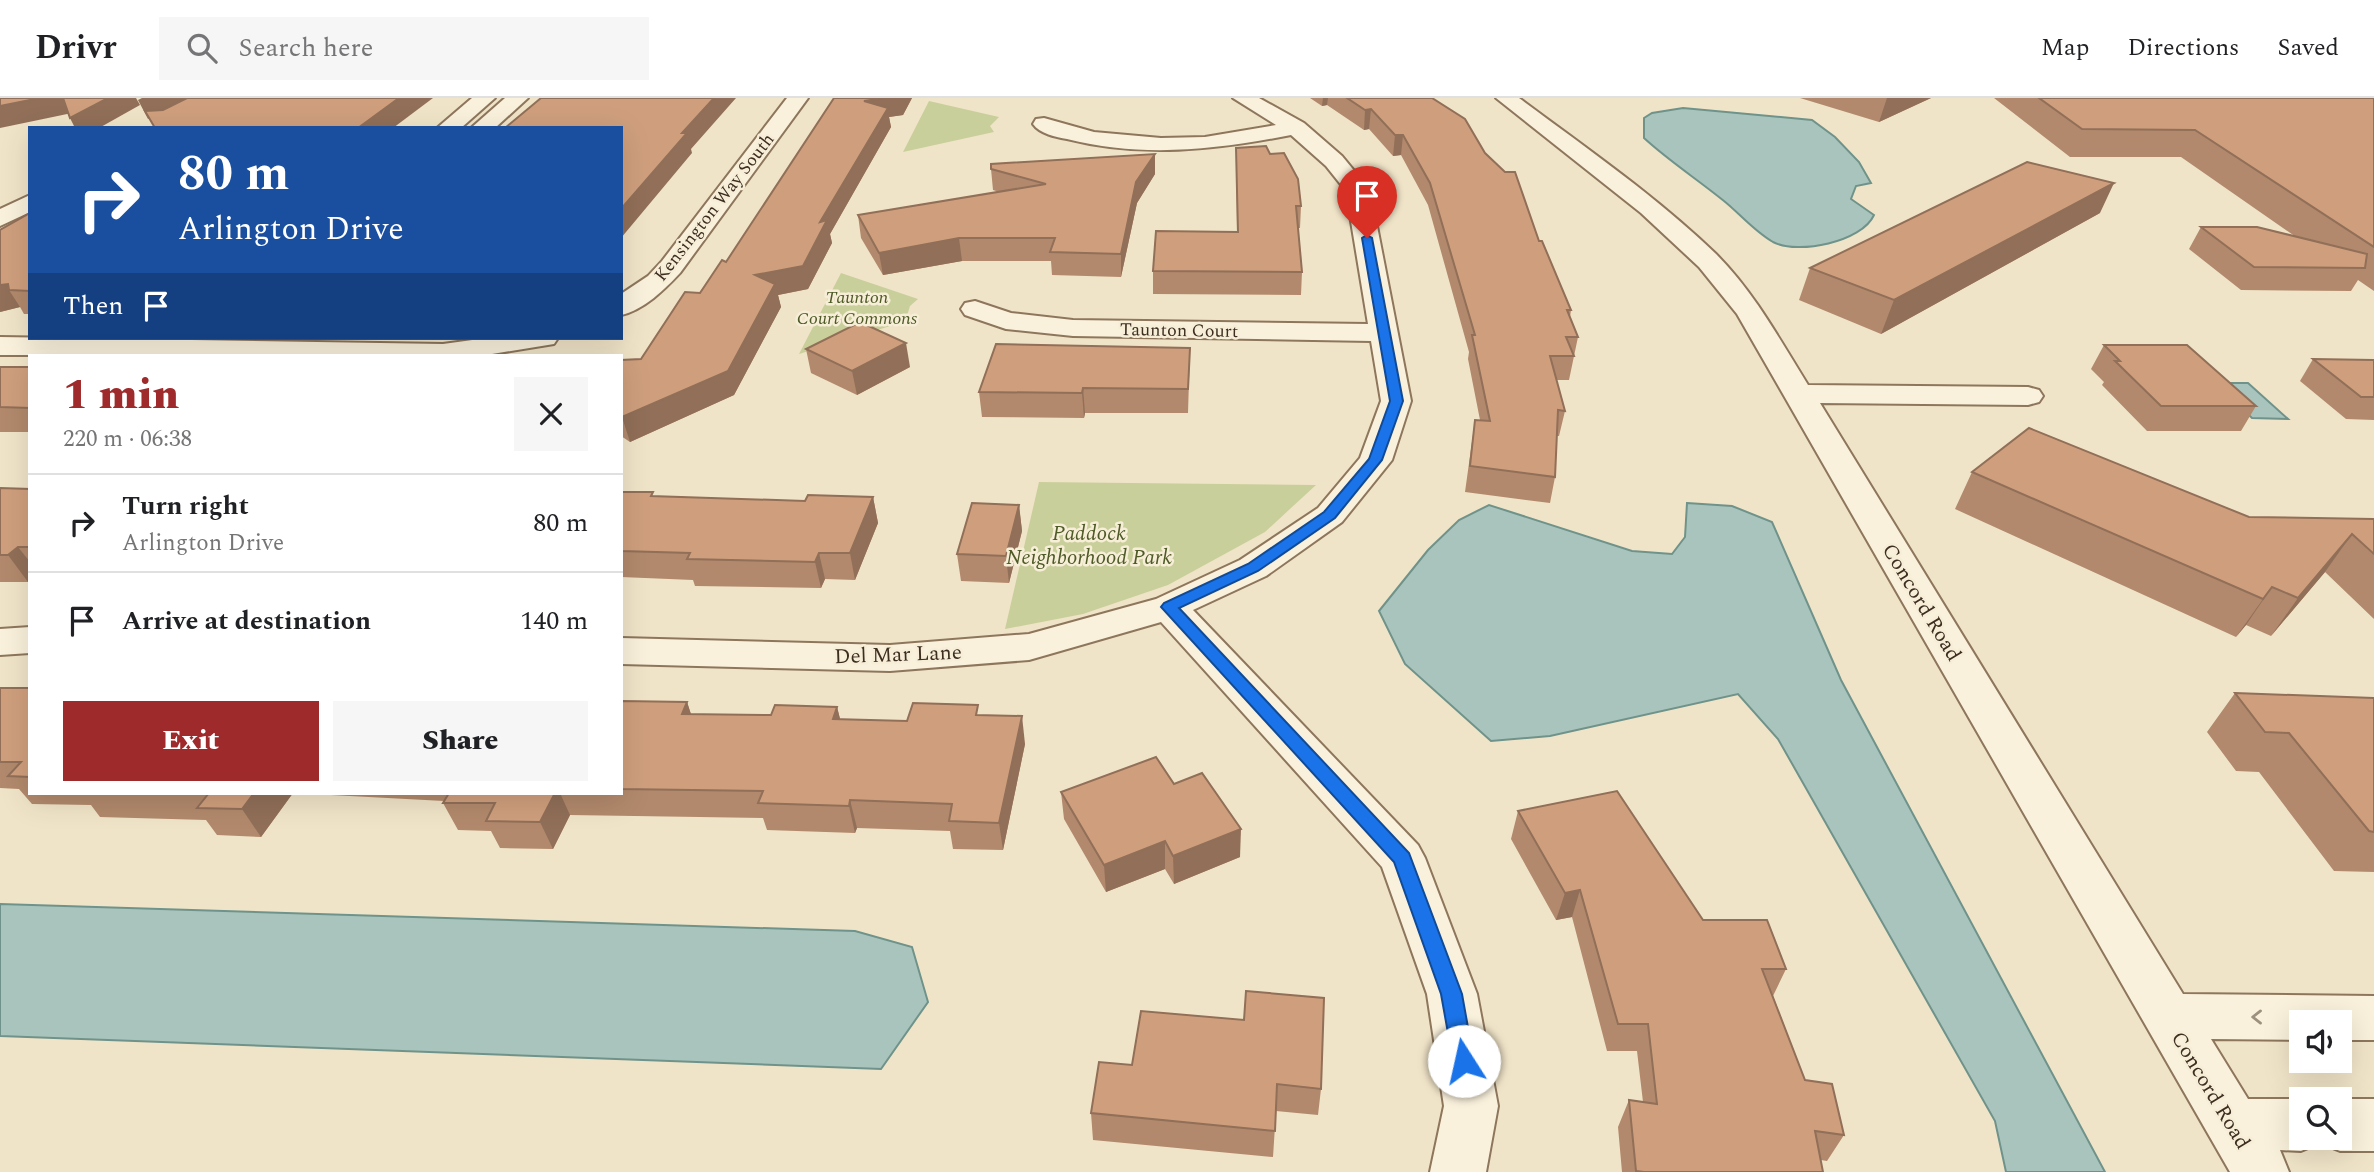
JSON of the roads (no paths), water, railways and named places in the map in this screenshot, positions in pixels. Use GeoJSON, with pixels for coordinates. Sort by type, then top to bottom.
{"type":"FeatureCollection","features":[{"type":"Feature","properties":{"kind":"street"},"geometry":{"type":"LineString","coordinates":[[450,126],[485,98]]}},
{"type":"Feature","properties":{"kind":"street"},"geometry":{"type":"LineString","coordinates":[[484,126],[518,98]]}},
{"type":"Feature","properties":{"kind":"street","name":"Kensington Way South"},"geometry":{"type":"LineString","coordinates":[[623,306],[657,282],[671,267],[798,98]]}},
{"type":"Feature","properties":{"kind":"street","name":"Del Mar Lane"},"geometry":{"type":"LineString","coordinates":[[623,651],[890,657],[1029,647],[1169,607],[1253,568],[1329,515],[1376,460],[1396,401],[1357,190],[1329,154],[1296,128],[1243,98]]}},
{"type":"Feature","properties":{"kind":"street","name":"Concord Road"},"geometry":{"type":"LineString","coordinates":[[1506,98],[1650,208],[1707,261],[1749,311],[2261,1172]]}},
{"type":"Feature","properties":{"kind":"street"},"geometry":{"type":"LineString","coordinates":[[1044,124],[1066,135],[1174,147],[1210,144],[1296,128]]}},
{"type":"Feature","properties":{"kind":"street"},"geometry":{"type":"LineString","coordinates":[[0,219],[28,203]]}},
{"type":"Feature","properties":{"kind":"street","name":"Taunton Court"},"geometry":{"type":"LineString","coordinates":[[975,309],[1006,321],[1073,328],[1385,333]]}},
{"type":"Feature","properties":{"kind":"street"},"geometry":{"type":"LineString","coordinates":[[0,346],[178,343],[443,353],[531,340]]}},
{"type":"Feature","properties":{"kind":"street"},"geometry":{"type":"LineString","coordinates":[[1799,394],[2028,396]]}},
{"type":"Feature","properties":{"kind":"street"},"geometry":{"type":"LineString","coordinates":[[1169,607],[1402,858],[1454,1006],[1471,1105],[1458,1172]]}},
{"type":"Feature","properties":{"kind":"street"},"geometry":{"type":"LineString","coordinates":[[0,642],[28,640]]}},
{"type":"Feature","properties":{"kind":"street"},"geometry":{"type":"LineString","coordinates":[[2166,1016],[2374,1018]]}},
{"type":"Feature","properties":{"kind":"street"},"geometry":{"type":"LineString","coordinates":[[2232,1124],[2289,1125]]}},
{"type":"Feature","properties":{"kind":"street"},"geometry":{"type":"LineString","coordinates":[[2352,1125],[2374,1125]]}},
{"type":"Feature","properties":{"kind":"water"},"geometry":{"type":"Polygon","coordinates":[[[1683,108],[1812,120],[1835,137],[1859,162],[1871,183],[1856,186],[1851,199],[1874,215],[1857,232],[1828,244],[1798,247],[1773,242],[1644,138],[1644,118],[1652,113],[1683,108]]]}},
{"type":"Feature","properties":{"kind":"water"},"geometry":{"type":"Polygon","coordinates":[[[2215,383],[2248,383],[2288,419],[2252,418],[2215,383]]]}},
{"type":"Feature","properties":{"kind":"water"},"geometry":{"type":"Polygon","coordinates":[[[1687,503],[1732,506],[1772,522],[1841,680],[2105,1172],[2006,1172],[1995,1121],[1778,739],[1738,694],[1550,736],[1491,741],[1405,664],[1379,611],[1428,550],[1459,520],[1489,505],[1632,551],[1672,554],[1685,537],[1687,503]]]}},
{"type":"Feature","properties":{"kind":"water"},"geometry":{"type":"Polygon","coordinates":[[[0,904],[855,931],[912,947],[928,1002],[881,1069],[0,1036],[0,904]]]}},
{"type":"Feature","properties":{"kind":"park label","name":"Taunton Court Commons"},"geometry":{"type":"Point","coordinates":[857,307]}},
{"type":"Feature","properties":{"kind":"park label","name":"Paddock Neighborhood Park"},"geometry":{"type":"Point","coordinates":[1089,545]}}]}
